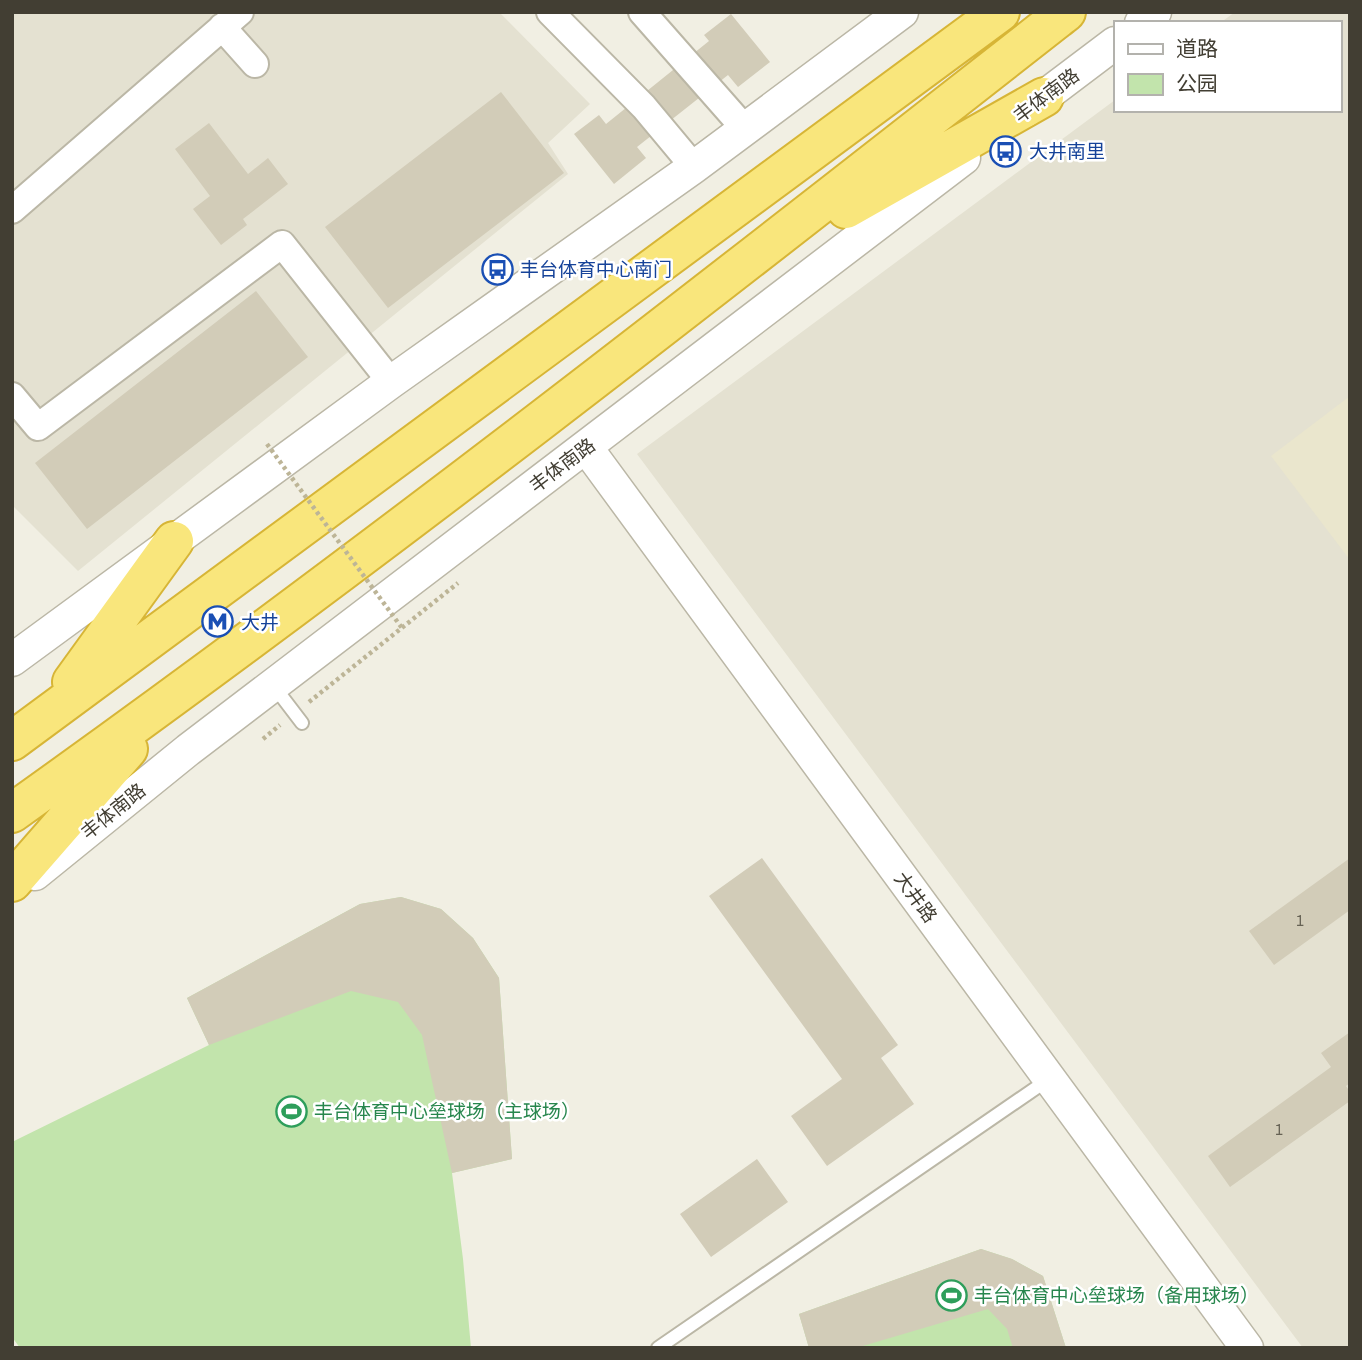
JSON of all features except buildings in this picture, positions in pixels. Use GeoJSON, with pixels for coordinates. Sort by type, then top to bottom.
{"type":"FeatureCollection","features":[{"type":"Feature","properties":{"kind":"highway"},"geometry":{"type":"LineString","coordinates":[[848,127],[967,12]]}},
{"type":"Feature","properties":{"kind":"highway"},"geometry":{"type":"LineString","coordinates":[[12,741],[848,127],[1000,12]]}},
{"type":"Feature","properties":{"kind":"highway"},"geometry":{"type":"LineString","coordinates":[[12,813],[170,700],[734,272],[1066,12]]}},
{"type":"Feature","properties":{"kind":"highway"},"geometry":{"type":"LineString","coordinates":[[734,272],[1044,97]]}},
{"type":"Feature","properties":{"kind":"highway"},"geometry":{"type":"LineString","coordinates":[[48,715],[174,541]]}},
{"type":"Feature","properties":{"kind":"highway"},"geometry":{"type":"LineString","coordinates":[[12,883],[170,700]]}},
{"type":"Feature","properties":{"kind":"street"},"geometry":{"type":"LineString","coordinates":[[550,12],[644,107],[694,167]]}},
{"type":"Feature","properties":{"kind":"street"},"geometry":{"type":"LineString","coordinates":[[642,12],[745,128]]}},
{"type":"Feature","properties":{"kind":"street"},"geometry":{"type":"LineString","coordinates":[[12,660],[391,382],[694,167],[902,12]]}},
{"type":"Feature","properties":{"kind":"street"},"geometry":{"type":"LineString","coordinates":[[15,204],[231,20],[255,64]]}},
{"type":"Feature","properties":{"kind":"street","name":"丰体南路"},"geometry":{"type":"LineString","coordinates":[[12,892],[188,750],[1114,44]]}},
{"type":"Feature","properties":{"kind":"street"},"geometry":{"type":"LineString","coordinates":[[12,396],[38,427],[282,244],[391,382]]}},
{"type":"Feature","properties":{"kind":"street","name":"大井路"},"geometry":{"type":"LineString","coordinates":[[586,447],[1247,1348]]}},
{"type":"Feature","properties":{"kind":"lane"},"geometry":{"type":"LineString","coordinates":[[273,685],[302,723]]}},
{"type":"Feature","properties":{"kind":"lane"},"geometry":{"type":"LineString","coordinates":[[658,1348],[1049,1078]]}},
{"type":"Feature","properties":{"kind":"path"},"geometry":{"type":"LineString","coordinates":[[267,444],[402,628]]}},
{"type":"Feature","properties":{"kind":"path"},"geometry":{"type":"LineString","coordinates":[[341,676],[465,578]]}},
{"type":"Feature","properties":{"kind":"shaded area"},"geometry":{"type":"Polygon","coordinates":[[[12,12],[499,12],[590,104],[548,143],[568,174],[78,571],[12,505],[12,12]]]}},
{"type":"Feature","properties":{"kind":"shaded area"},"geometry":{"type":"Polygon","coordinates":[[[1235,12],[1350,12],[1350,1348],[1303,1348],[637,454],[1114,101],[1114,112],[1341,112],[1341,21],[1223,21],[1235,12]]]}},
{"type":"Feature","properties":{"kind":"shaded area"},"geometry":{"type":"Polygon","coordinates":[[[1350,396],[1350,560],[1271,456],[1350,396]]]}},
{"type":"Feature","properties":{"kind":"green space","name":"丰台体育中心垒球场（主球场）"},"geometry":{"type":"Polygon","coordinates":[[[401,897],[441,909],[473,938],[499,978],[512,1159],[452,1173],[471,1348],[20,1348],[12,1337],[12,1142],[209,1045],[187,998],[360,904],[401,897]]]}},
{"type":"Feature","properties":{"kind":"green space","name":"丰台体育中心垒球场（备用球场）"},"geometry":{"type":"Polygon","coordinates":[[[981,1249],[1012,1259],[1043,1276],[1066,1348],[809,1348],[799,1314],[981,1249]]]}},
{"type":"Feature","properties":{"kind":"place","name":"大井南里"},"geometry":{"type":"Point","coordinates":[1006,151]}},
{"type":"Feature","properties":{"kind":"place","name":"丰台体育中心南门"},"geometry":{"type":"Point","coordinates":[497,269]}},
{"type":"Feature","properties":{"kind":"place","name":"大井"},"geometry":{"type":"Point","coordinates":[218,622]}},
{"type":"Feature","properties":{"kind":"place","name":"丰台体育中心垒球场（主球场）"},"geometry":{"type":"Point","coordinates":[291,1111]}},
{"type":"Feature","properties":{"kind":"place","name":"丰台体育中心垒球场（备用球场）"},"geometry":{"type":"Point","coordinates":[951,1295]}}]}
